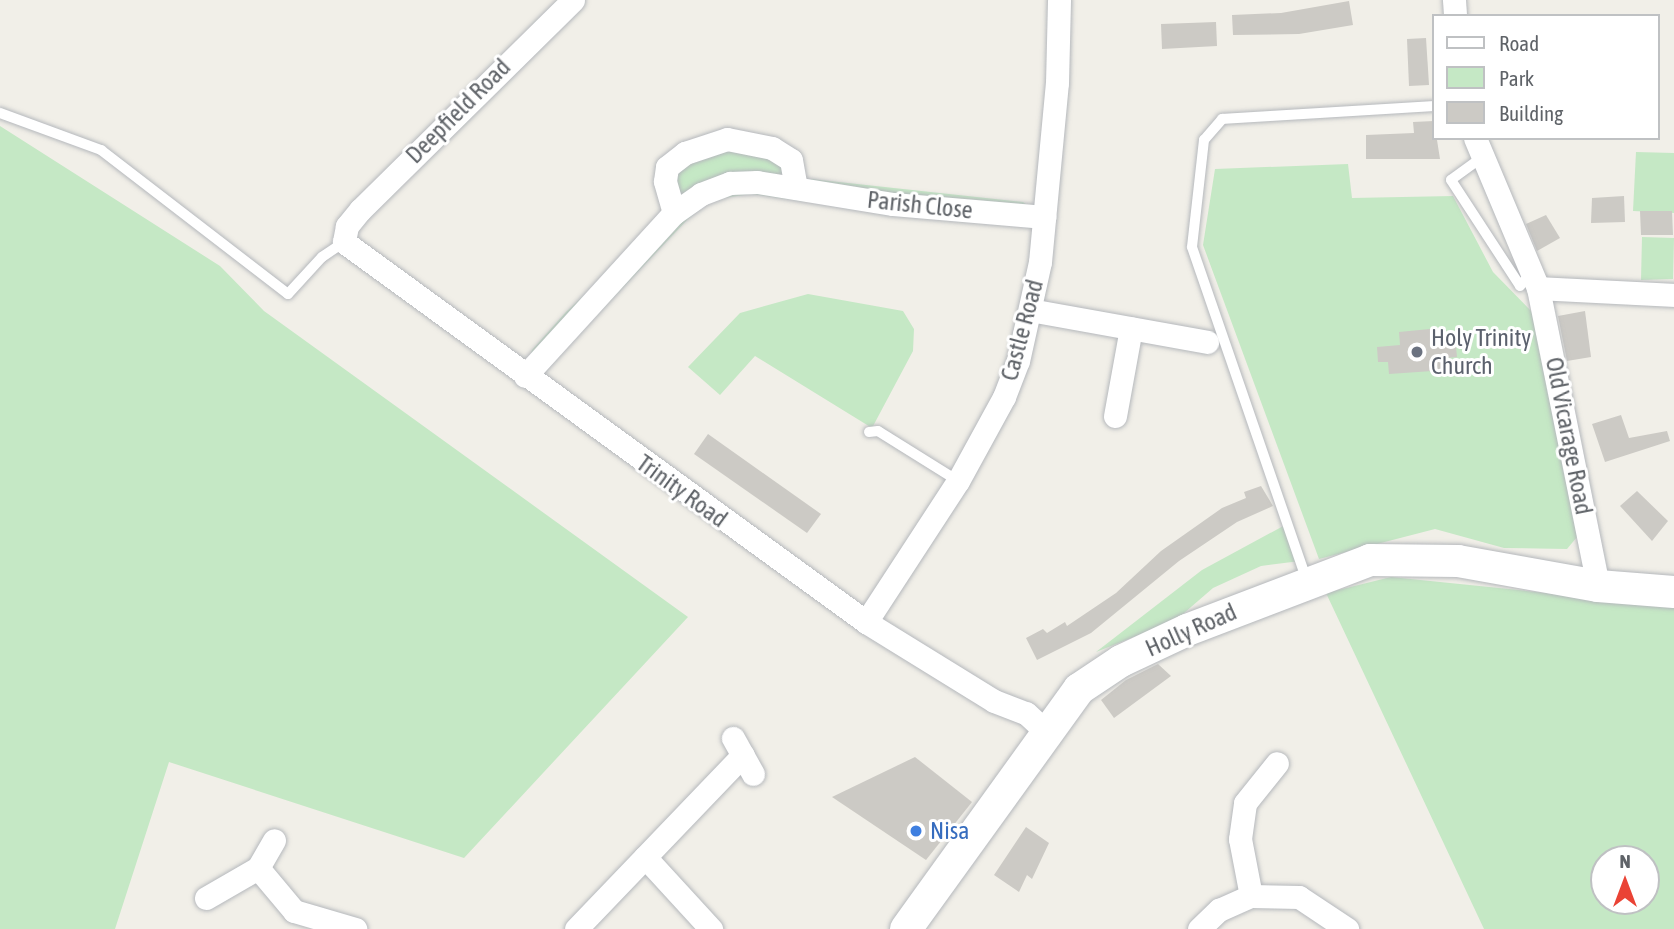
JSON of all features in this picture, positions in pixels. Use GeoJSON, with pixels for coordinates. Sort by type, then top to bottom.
{"type":"FeatureCollection","features":[{"type":"Feature","properties":{"kind":"street","name":"Deepfield Road"},"geometry":{"type":"LineString","coordinates":[[345,234],[573,0]]}},
{"type":"Feature","properties":{"kind":"street","name":"Castle Road"},"geometry":{"type":"LineString","coordinates":[[866,622],[958,481],[1004,397],[1030,310],[1044,217],[1057,83],[1059,0]]}},
{"type":"Feature","properties":{"kind":"street"},"geometry":{"type":"LineString","coordinates":[[674,213],[667,189],[667,167],[685,153],[727,139],[772,148],[791,160],[796,188]]}},
{"type":"Feature","properties":{"kind":"street","name":"Old Vicarage Road"},"geometry":{"type":"LineString","coordinates":[[1478,148],[1535,280],[1598,586]]}},
{"type":"Feature","properties":{"kind":"street","name":"Parish Close"},"geometry":{"type":"LineString","coordinates":[[524,376],[674,213],[701,194],[730,183],[796,188],[893,204],[1044,217]]}},
{"type":"Feature","properties":{"kind":"street","name":"Trinity Road"},"geometry":{"type":"LineString","coordinates":[[345,234],[524,376],[866,622],[994,701],[1026,713],[1045,731]]}},
{"type":"Feature","properties":{"kind":"street"},"geometry":{"type":"LineString","coordinates":[[1535,280],[1674,295]]}},
{"type":"Feature","properties":{"kind":"street"},"geometry":{"type":"LineString","coordinates":[[1030,310],[1207,342]]}},
{"type":"Feature","properties":{"kind":"street"},"geometry":{"type":"LineString","coordinates":[[1115,416],[1131,328]]}},
{"type":"Feature","properties":{"kind":"street","name":"Holly Road"},"geometry":{"type":"LineString","coordinates":[[906,929],[982,827],[1045,731],[1079,688],[1121,661],[1307,581],[1370,561],[1458,561],[1598,586]]}},
{"type":"Feature","properties":{"kind":"street"},"geometry":{"type":"LineString","coordinates":[[1598,586],[1674,592]]}},
{"type":"Feature","properties":{"kind":"street"},"geometry":{"type":"LineString","coordinates":[[576,929],[743,756]]}},
{"type":"Feature","properties":{"kind":"street"},"geometry":{"type":"LineString","coordinates":[[1251,896],[1240,839],[1245,803],[1277,763]]}},
{"type":"Feature","properties":{"kind":"street"},"geometry":{"type":"LineString","coordinates":[[206,898],[258,868],[274,840]]}},
{"type":"Feature","properties":{"kind":"street"},"geometry":{"type":"LineString","coordinates":[[645,857],[711,929]]}},
{"type":"Feature","properties":{"kind":"street"},"geometry":{"type":"LineString","coordinates":[[258,868],[294,911],[355,929]]}},
{"type":"Feature","properties":{"kind":"street"},"geometry":{"type":"LineString","coordinates":[[1199,929],[1219,910],[1251,896],[1299,897],[1347,929]]}},
{"type":"Feature","properties":{"kind":"lane"},"geometry":{"type":"LineString","coordinates":[[1307,581],[1192,247],[1204,140],[1222,119],[1432,106]]}},
{"type":"Feature","properties":{"kind":"lane"},"geometry":{"type":"LineString","coordinates":[[0,113],[101,150],[288,294],[345,234]]}},
{"type":"Feature","properties":{"kind":"lane"},"geometry":{"type":"LineString","coordinates":[[1478,148],[1451,180],[1520,286],[1535,280]]}},
{"type":"Feature","properties":{"kind":"lane"},"geometry":{"type":"LineString","coordinates":[[869,432],[878,431],[958,481]]}},
{"type":"Feature","properties":{"kind":"green space"},"geometry":{"type":"Polygon","coordinates":[[[0,126],[220,266],[264,311],[688,617],[464,858],[169,762],[115,929],[0,929],[0,126]]]}},
{"type":"Feature","properties":{"kind":"green space"},"geometry":{"type":"Polygon","coordinates":[[[772,148],[797,187],[811,179],[1023,202],[1044,217],[891,214],[751,194],[724,198],[706,204],[688,219],[556,358],[525,376],[532,350],[566,312],[674,213],[668,197],[685,153],[772,148]]]}},
{"type":"Feature","properties":{"kind":"green space"},"geometry":{"type":"Polygon","coordinates":[[[1636,152],[1674,153],[1674,213],[1633,211],[1636,152]]]}},
{"type":"Feature","properties":{"kind":"green space"},"geometry":{"type":"Polygon","coordinates":[[[1348,164],[1352,198],[1453,196],[1493,272],[1534,314],[1582,531],[1567,549],[1504,548],[1435,529],[1319,559],[1203,245],[1215,169],[1348,164]]]}},
{"type":"Feature","properties":{"kind":"green space"},"geometry":{"type":"Polygon","coordinates":[[[1642,237],[1674,238],[1673,279],[1641,280],[1642,237]]]}},
{"type":"Feature","properties":{"kind":"green space"},"geometry":{"type":"Polygon","coordinates":[[[808,294],[903,311],[914,329],[913,351],[872,428],[755,356],[720,395],[688,367],[740,313],[808,294]]]}},
{"type":"Feature","properties":{"kind":"green space"},"geometry":{"type":"Polygon","coordinates":[[[1287,524],[1300,561],[1261,566],[1213,588],[1176,620],[1096,652],[1202,570],[1287,524]]]}},
{"type":"Feature","properties":{"kind":"green space"},"geometry":{"type":"Polygon","coordinates":[[[1391,577],[1674,606],[1674,929],[1484,929],[1326,593],[1391,577]]]}},
{"type":"Feature","properties":{"kind":"building"},"geometry":{"type":"Polygon","coordinates":[[[1349,1],[1353,25],[1299,34],[1233,35],[1232,15],[1281,13],[1349,1]]]}},
{"type":"Feature","properties":{"kind":"building"},"geometry":{"type":"Polygon","coordinates":[[[1216,22],[1217,46],[1162,49],[1161,24],[1216,22]]]}},
{"type":"Feature","properties":{"kind":"building"},"geometry":{"type":"Polygon","coordinates":[[[1426,38],[1429,85],[1409,86],[1407,39],[1426,38]]]}},
{"type":"Feature","properties":{"kind":"building"},"geometry":{"type":"Polygon","coordinates":[[[1432,121],[1432,140],[1437,140],[1440,159],[1366,159],[1366,135],[1414,133],[1413,122],[1432,121]]]}},
{"type":"Feature","properties":{"kind":"building"},"geometry":{"type":"Polygon","coordinates":[[[1624,196],[1625,222],[1591,223],[1592,198],[1624,196]]]}},
{"type":"Feature","properties":{"kind":"building"},"geometry":{"type":"Polygon","coordinates":[[[1640,211],[1672,211],[1673,235],[1641,235],[1640,211]]]}},
{"type":"Feature","properties":{"kind":"building"},"geometry":{"type":"Polygon","coordinates":[[[1546,215],[1560,238],[1537,251],[1526,224],[1546,215]]]}},
{"type":"Feature","properties":{"kind":"building"},"geometry":{"type":"Polygon","coordinates":[[[1585,311],[1591,357],[1567,361],[1558,316],[1585,311]]]}},
{"type":"Feature","properties":{"kind":"building","name":"Holy Trinity Church"},"geometry":{"type":"Polygon","coordinates":[[[1440,328],[1441,337],[1455,336],[1457,357],[1446,358],[1447,370],[1389,374],[1388,362],[1378,362],[1377,347],[1400,345],[1399,332],[1440,328]]]}},
{"type":"Feature","properties":{"kind":"building"},"geometry":{"type":"Polygon","coordinates":[[[1621,415],[1629,438],[1667,431],[1670,441],[1605,462],[1592,424],[1621,415]]]}},
{"type":"Feature","properties":{"kind":"building"},"geometry":{"type":"Polygon","coordinates":[[[708,434],[821,514],[807,533],[694,454],[708,434]]]}},
{"type":"Feature","properties":{"kind":"building"},"geometry":{"type":"Polygon","coordinates":[[[1261,486],[1273,506],[1237,522],[1179,561],[1091,633],[1037,660],[1026,638],[1043,629],[1047,633],[1065,622],[1067,626],[1116,593],[1161,551],[1222,508],[1246,498],[1244,492],[1261,486]]]}},
{"type":"Feature","properties":{"kind":"building"},"geometry":{"type":"Polygon","coordinates":[[[1637,491],[1668,521],[1652,541],[1620,506],[1637,491]]]}},
{"type":"Feature","properties":{"kind":"building"},"geometry":{"type":"Polygon","coordinates":[[[1158,664],[1171,676],[1114,718],[1101,700],[1126,680],[1158,664]]]}},
{"type":"Feature","properties":{"kind":"building","name":"Nisa"},"geometry":{"type":"Polygon","coordinates":[[[915,757],[972,802],[926,860],[832,797],[915,757]]]}},
{"type":"Feature","properties":{"kind":"building"},"geometry":{"type":"Polygon","coordinates":[[[1026,827],[1049,843],[1032,879],[1027,875],[1019,892],[994,875],[1026,827]]]}},
{"type":"Feature","properties":{"kind":"place","name":"Holy Trinity Church"},"geometry":{"type":"Point","coordinates":[1417,352]}},
{"type":"Feature","properties":{"kind":"place","name":"Nisa"},"geometry":{"type":"Point","coordinates":[916,831]}}]}
